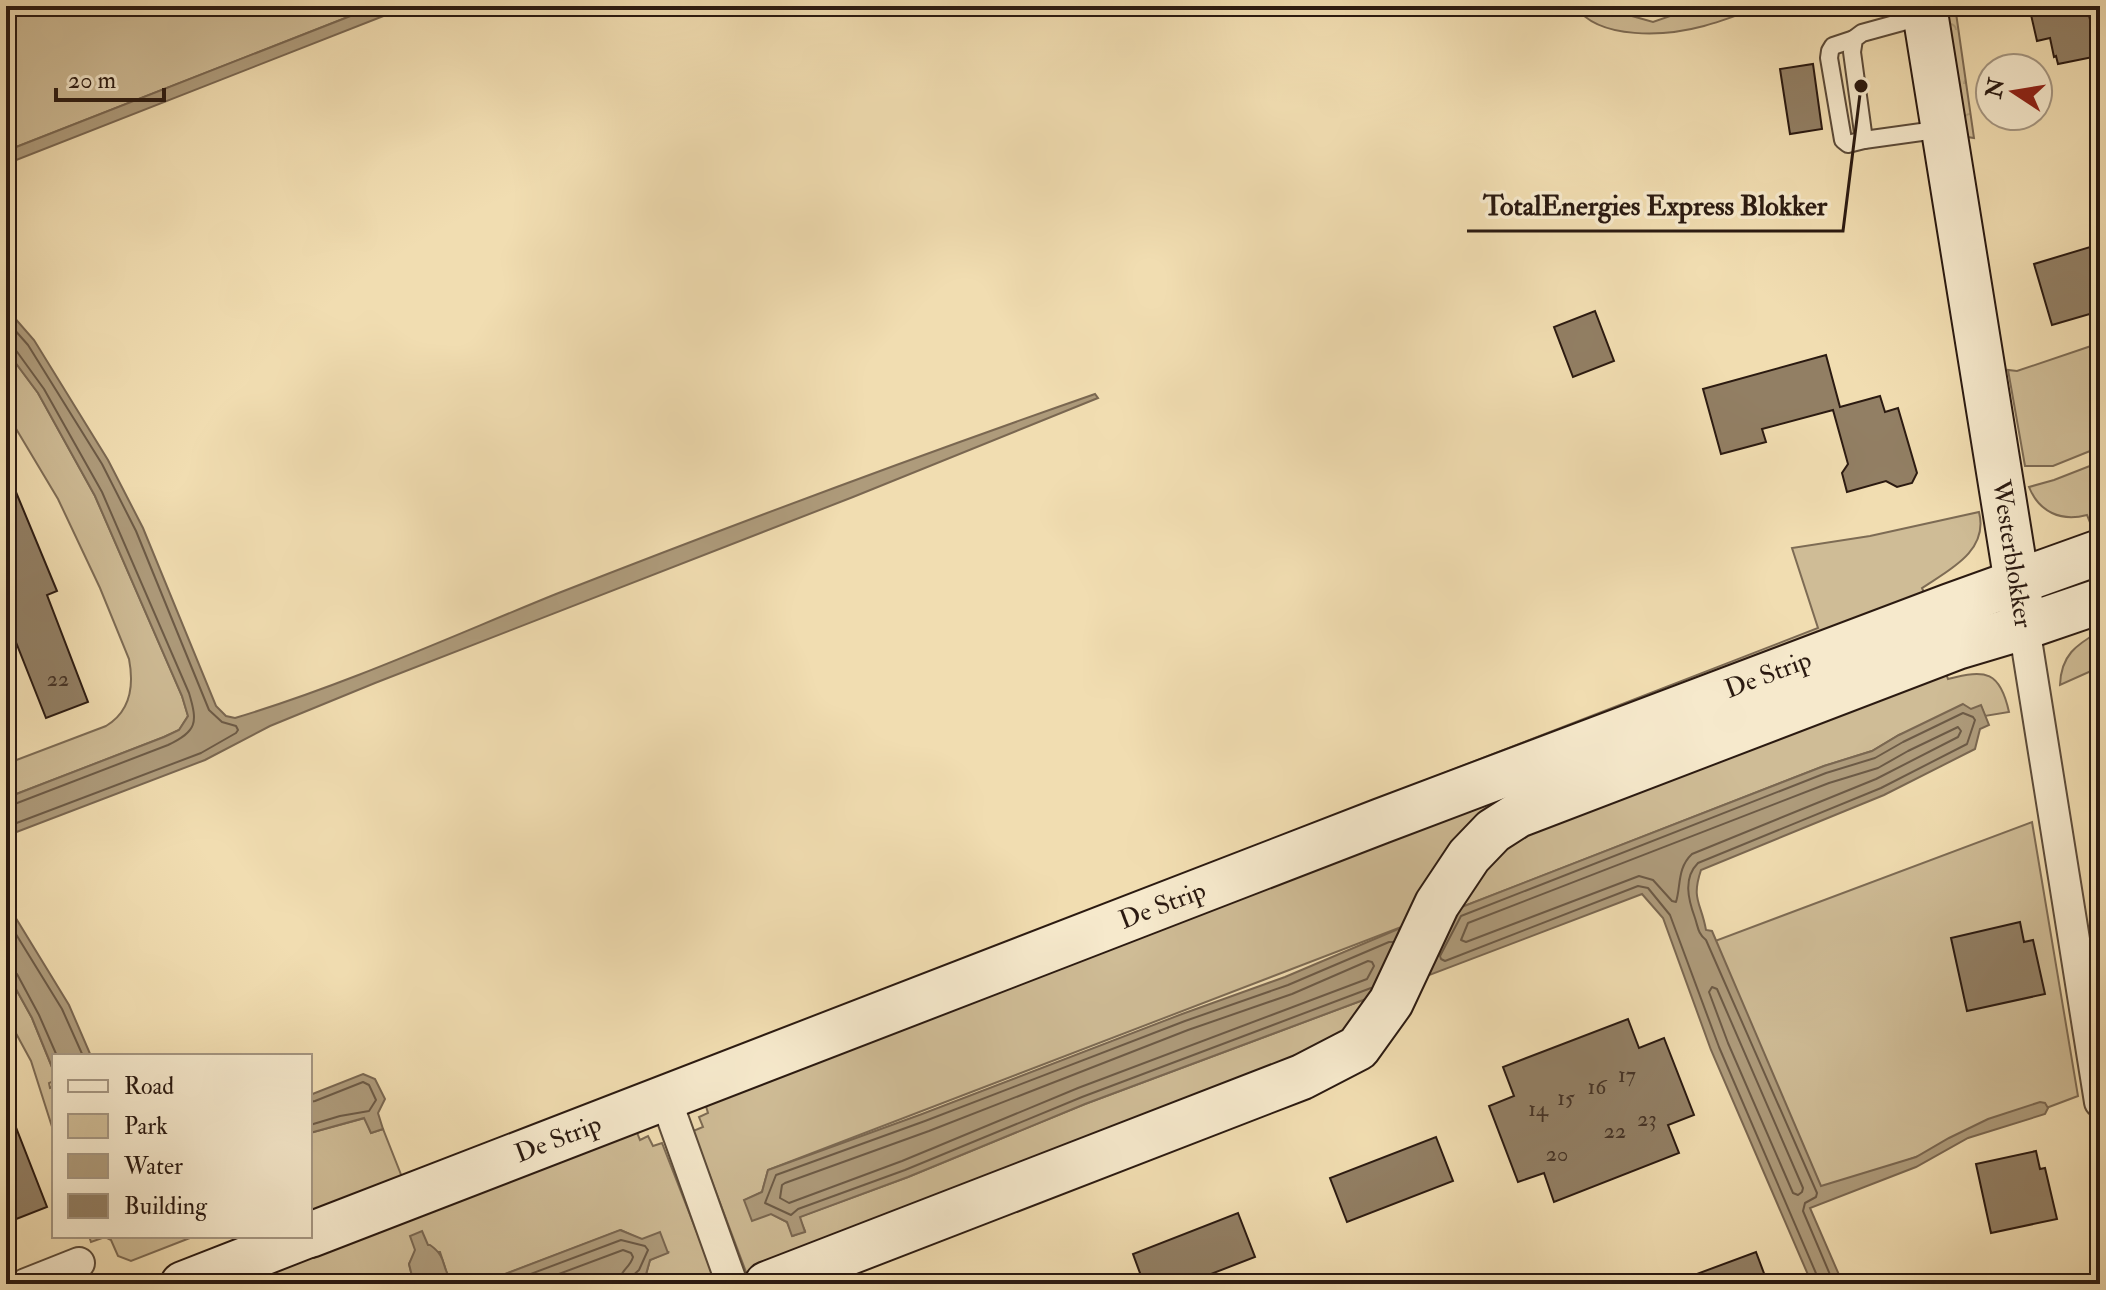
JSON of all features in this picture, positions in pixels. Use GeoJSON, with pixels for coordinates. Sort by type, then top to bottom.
{"type":"FeatureCollection","features":[{"type":"Feature","properties":{"kind":"street","name":"Westerblokker"},"geometry":{"type":"LineString","coordinates":[[1925,11],[2100,1102]]}},
{"type":"Feature","properties":{"kind":"street","name":"De Strip"},"geometry":{"type":"LineString","coordinates":[[312,1233],[1381,821],[2100,552]]}},
{"type":"Feature","properties":{"kind":"street","name":"De Strip"},"geometry":{"type":"LineString","coordinates":[[767,1284],[1302,1077],[1358,1048],[1391,1002],[1437,904],[1469,856],[1493,831],[1518,815],[1957,647],[2100,601]]}},
{"type":"Feature","properties":{"kind":"street"},"geometry":{"type":"LineString","coordinates":[[665,1097],[732,1284]]}},
{"type":"Feature","properties":{"kind":"street","name":"De Strip"},"geometry":{"type":"LineString","coordinates":[[183,1284],[300,1238]]}},
{"type":"Feature","properties":{"kind":"street"},"geometry":{"type":"LineString","coordinates":[[26,1284],[79,1263]]}},
{"type":"Feature","properties":{"kind":"lane"},"geometry":{"type":"LineString","coordinates":[[1925,11],[1833,46],[1829,58],[1841,136],[1848,144],[1943,129]]}},
{"type":"Feature","properties":{"kind":"green space"},"geometry":{"type":"Polygon","coordinates":[[[6,6],[376,6],[6,151],[6,6]]]}},
{"type":"Feature","properties":{"kind":"green space"},"geometry":{"type":"Polygon","coordinates":[[[1575,6],[1618,6],[1625,14],[1653,22],[1699,6],[1763,6],[1704,26],[1672,32],[1635,33],[1600,25],[1575,6]]]}},
{"type":"Feature","properties":{"kind":"green space"},"geometry":{"type":"Polygon","coordinates":[[[1940,6],[1955,6],[1974,138],[1961,136],[1940,6]]]}},
{"type":"Feature","properties":{"kind":"green space"},"geometry":{"type":"Polygon","coordinates":[[[2100,343],[2100,447],[2053,466],[2025,466],[2008,370],[2017,371],[2100,343]]]}},
{"type":"Feature","properties":{"kind":"green space"},"geometry":{"type":"Polygon","coordinates":[[[6,350],[38,393],[95,496],[188,716],[179,730],[164,737],[6,798],[6,764],[106,726],[126,705],[131,678],[129,659],[100,588],[58,499],[6,412],[6,350]]]}},
{"type":"Feature","properties":{"kind":"green space"},"geometry":{"type":"Polygon","coordinates":[[[2100,462],[2100,522],[2091,525],[2087,515],[2068,517],[2052,513],[2039,503],[2029,487],[2054,480],[2100,462]]]}},
{"type":"Feature","properties":{"kind":"green space"},"geometry":{"type":"Polygon","coordinates":[[[1979,512],[1981,526],[1972,548],[1955,566],[1922,588],[1926,597],[312,1213],[312,1132],[365,1118],[371,1133],[383,1129],[402,1177],[1818,628],[1792,548],[1870,536],[1979,512]]]}},
{"type":"Feature","properties":{"kind":"green space"},"geometry":{"type":"Polygon","coordinates":[[[1940,618],[1513,801],[1417,921],[768,1170],[762,1192],[745,1200],[787,1222],[793,1236],[805,1231],[799,1217],[908,1177],[1085,1104],[1382,993],[1346,1042],[749,1280],[693,1131],[703,1127],[699,1117],[708,1113],[705,1103],[1940,618]]]}},
{"type":"Feature","properties":{"kind":"green space"},"geometry":{"type":"Polygon","coordinates":[[[2100,631],[2100,667],[2060,685],[2063,666],[2071,652],[2100,631]]]}},
{"type":"Feature","properties":{"kind":"green space"},"geometry":{"type":"Polygon","coordinates":[[[1944,668],[1948,679],[1972,674],[1989,676],[2001,688],[2009,712],[1985,716],[1981,706],[1899,735],[1872,751],[1824,766],[1454,910],[1496,846],[1944,668]]]}},
{"type":"Feature","properties":{"kind":"green space"},"geometry":{"type":"Polygon","coordinates":[[[2032,822],[2078,1096],[1823,1192],[1715,941],[2032,822]]]}},
{"type":"Feature","properties":{"kind":"green space"},"geometry":{"type":"Polygon","coordinates":[[[6,971],[32,1018],[52,1067],[52,1082],[49,1083],[52,1088],[52,1127],[31,1061],[6,1015],[6,971]]]}},
{"type":"Feature","properties":{"kind":"green space"},"geometry":{"type":"Polygon","coordinates":[[[636,1130],[640,1140],[648,1136],[653,1146],[662,1143],[717,1284],[628,1284],[645,1278],[650,1260],[668,1252],[621,1230],[482,1283],[454,1284],[448,1277],[440,1252],[416,1251],[409,1264],[414,1284],[207,1284],[636,1130]]]}},
{"type":"Feature","properties":{"kind":"green space"},"geometry":{"type":"Polygon","coordinates":[[[107,1238],[190,1238],[131,1261],[118,1256],[107,1238]]]}},
{"type":"Feature","properties":{"kind":"water"},"geometry":{"type":"Polygon","coordinates":[[[376,6],[409,6],[6,164],[6,151],[376,6]]]}},
{"type":"Feature","properties":{"kind":"water"},"geometry":{"type":"Polygon","coordinates":[[[6,308],[34,340],[108,460],[143,528],[216,706],[226,716],[235,718],[357,676],[556,594],[825,491],[1095,394],[1098,398],[375,683],[270,726],[205,760],[6,836],[6,798],[164,737],[179,730],[188,716],[95,496],[38,393],[6,350],[6,308]]]}},
{"type":"Feature","properties":{"kind":"water"},"geometry":{"type":"Polygon","coordinates":[[[1963,704],[1971,709],[1981,705],[1989,725],[1980,729],[1975,749],[1884,795],[1701,870],[1698,880],[1697,895],[1706,930],[1712,931],[1821,1186],[1916,1157],[1988,1119],[2040,1102],[2048,1108],[2045,1114],[1968,1138],[1916,1167],[1810,1208],[1843,1284],[1812,1284],[1711,1050],[1663,918],[1642,894],[1419,979],[1454,910],[1824,766],[1872,751],[1963,704]]]}},
{"type":"Feature","properties":{"kind":"water"},"geometry":{"type":"Polygon","coordinates":[[[6,902],[69,1005],[90,1054],[52,1054],[52,1067],[32,1018],[6,971],[6,902]]]}},
{"type":"Feature","properties":{"kind":"water"},"geometry":{"type":"Polygon","coordinates":[[[1417,921],[1382,993],[1085,1104],[908,1177],[800,1217],[805,1232],[792,1236],[787,1222],[771,1214],[752,1221],[744,1200],[762,1192],[768,1170],[1285,977],[1417,921]]]}},
{"type":"Feature","properties":{"kind":"water"},"geometry":{"type":"Polygon","coordinates":[[[363,1074],[375,1079],[385,1099],[378,1113],[383,1129],[371,1133],[364,1118],[312,1132],[312,1094],[363,1074]]]}},
{"type":"Feature","properties":{"kind":"water"},"geometry":{"type":"Polygon","coordinates":[[[620,1230],[642,1239],[660,1232],[668,1253],[650,1260],[645,1278],[628,1284],[479,1284],[620,1230]]]}},
{"type":"Feature","properties":{"kind":"water"},"geometry":{"type":"Polygon","coordinates":[[[422,1231],[428,1245],[440,1254],[454,1284],[414,1284],[409,1264],[415,1250],[410,1236],[422,1231]]]}},
{"type":"Feature","properties":{"kind":"building"},"geometry":{"type":"Polygon","coordinates":[[[2029,6],[2087,6],[2098,56],[2058,64],[2050,38],[2037,41],[2029,6]]]}},
{"type":"Feature","properties":{"kind":"building"},"geometry":{"type":"Polygon","coordinates":[[[1813,64],[1822,129],[1790,134],[1780,69],[1813,64]]]}},
{"type":"Feature","properties":{"kind":"building"},"geometry":{"type":"Polygon","coordinates":[[[2100,244],[2100,311],[2052,325],[2034,264],[2100,244]]]}},
{"type":"Feature","properties":{"kind":"building"},"geometry":{"type":"Polygon","coordinates":[[[1595,311],[1614,361],[1573,377],[1554,327],[1595,311]]]}},
{"type":"Feature","properties":{"kind":"building"},"geometry":{"type":"Polygon","coordinates":[[[1826,355],[1840,407],[1880,396],[1885,412],[1898,408],[1917,473],[1912,483],[1897,487],[1886,481],[1847,492],[1842,473],[1848,464],[1833,410],[1762,429],[1766,442],[1721,454],[1703,389],[1826,355]]]}},
{"type":"Feature","properties":{"kind":"building"},"geometry":{"type":"Polygon","coordinates":[[[6,468],[57,591],[47,595],[88,702],[46,718],[6,617],[6,468]]]}},
{"type":"Feature","properties":{"kind":"building"},"geometry":{"type":"Polygon","coordinates":[[[2020,922],[2024,942],[2033,940],[2045,994],[1967,1011],[1951,938],[2020,922]]]}},
{"type":"Feature","properties":{"kind":"building"},"geometry":{"type":"Polygon","coordinates":[[[1628,1019],[1639,1048],[1664,1038],[1694,1115],[1668,1125],[1679,1153],[1554,1202],[1544,1173],[1518,1182],[1489,1106],[1514,1096],[1503,1067],[1628,1019]]]}},
{"type":"Feature","properties":{"kind":"building"},"geometry":{"type":"Polygon","coordinates":[[[6,1107],[47,1207],[6,1223],[6,1107]]]}},
{"type":"Feature","properties":{"kind":"building"},"geometry":{"type":"Polygon","coordinates":[[[1436,1137],[1453,1181],[1347,1222],[1330,1178],[1436,1137]]]}},
{"type":"Feature","properties":{"kind":"building"},"geometry":{"type":"Polygon","coordinates":[[[2036,1151],[2040,1169],[2045,1168],[2057,1219],[1991,1233],[1976,1164],[2036,1151]]]}},
{"type":"Feature","properties":{"kind":"building"},"geometry":{"type":"Polygon","coordinates":[[[1238,1213],[1255,1257],[1185,1284],[1144,1284],[1133,1254],[1238,1213]]]}},
{"type":"Feature","properties":{"kind":"building"},"geometry":{"type":"Polygon","coordinates":[[[1756,1252],[1768,1284],[1679,1284],[1678,1281],[1756,1252]]]}},
{"type":"Feature","properties":{"kind":"place","name":"TotalEnergies Express Blokker"},"geometry":{"type":"Point","coordinates":[1861,86]}}]}
